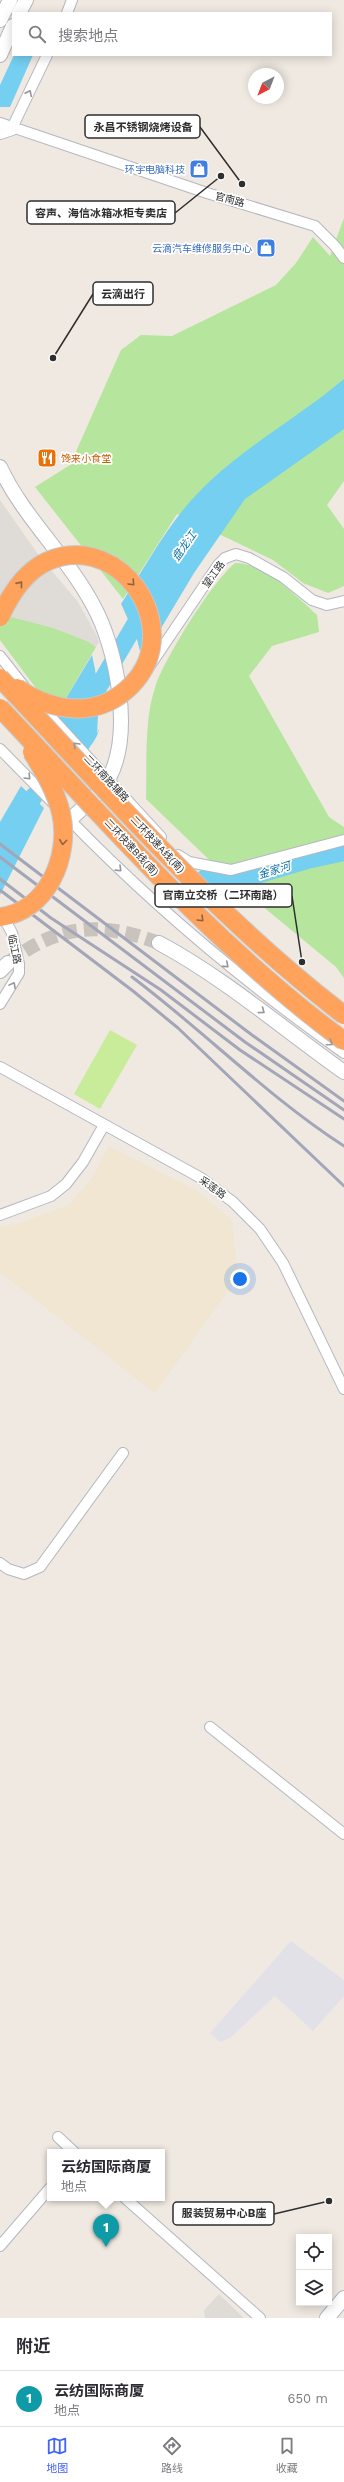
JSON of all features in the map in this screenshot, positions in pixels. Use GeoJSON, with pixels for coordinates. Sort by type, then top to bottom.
{"type":"FeatureCollection","features":[{"type":"Feature","properties":{"kind":"highway"},"geometry":{"type":"LineString","coordinates":[[0,618],[17,587],[36,568],[59,557],[84,556],[113,567],[137,587],[150,613],[152,640],[150,654],[138,678],[119,696],[90,708],[72,709],[47,703],[19,690],[0,677]]}},
{"type":"Feature","properties":{"kind":"highway","name":"二环快速A线(南)"},"geometry":{"type":"LineString","coordinates":[[0,677],[220,909],[279,963],[344,1015]]}},
{"type":"Feature","properties":{"kind":"highway"},"geometry":{"type":"LineString","coordinates":[[0,708],[26,741],[54,790],[62,813],[64,836],[58,867],[41,895],[20,912],[0,917]]}},
{"type":"Feature","properties":{"kind":"highway","name":"二环快速B线(南)"},"geometry":{"type":"LineString","coordinates":[[0,708],[215,933],[265,979],[344,1041]]}},
{"type":"Feature","properties":{"kind":"street"},"geometry":{"type":"LineString","coordinates":[[0,20],[10,0]]}},
{"type":"Feature","properties":{"kind":"street"},"geometry":{"type":"LineString","coordinates":[[20,12],[26,0]]}},
{"type":"Feature","properties":{"kind":"street"},"geometry":{"type":"LineString","coordinates":[[67,12],[72,0]]}},
{"type":"Feature","properties":{"kind":"street"},"geometry":{"type":"LineString","coordinates":[[0,55],[12,28]]}},
{"type":"Feature","properties":{"kind":"street"},"geometry":{"type":"LineString","coordinates":[[4,128],[46,56]]}},
{"type":"Feature","properties":{"kind":"street","name":"官南路"},"geometry":{"type":"LineString","coordinates":[[4,128],[315,226],[336,246],[344,258]]}},
{"type":"Feature","properties":{"kind":"street"},"geometry":{"type":"LineString","coordinates":[[0,467],[18,500],[93,605],[106,640],[120,696],[119,743],[108,779],[70,820]]}},
{"type":"Feature","properties":{"kind":"street","name":"望江路"},"geometry":{"type":"LineString","coordinates":[[120,696],[159,656],[218,565],[225,558],[236,554],[249,558],[284,577],[312,600],[327,605],[344,601]]}},
{"type":"Feature","properties":{"kind":"street","name":"二环南路辅路"},"geometry":{"type":"LineString","coordinates":[[0,656],[34,699],[178,855],[271,948],[344,1006]]}},
{"type":"Feature","properties":{"kind":"street"},"geometry":{"type":"LineString","coordinates":[[0,749],[128,878],[221,961],[344,1053]]}},
{"type":"Feature","properties":{"kind":"street"},"geometry":{"type":"LineString","coordinates":[[178,855],[189,862],[231,870],[344,840]]}},
{"type":"Feature","properties":{"kind":"street","name":"临江路"},"geometry":{"type":"LineString","coordinates":[[0,917],[9,925],[12,932],[9,966],[19,972],[0,1004]]}},
{"type":"Feature","properties":{"kind":"street"},"geometry":{"type":"LineString","coordinates":[[159,943],[183,956],[241,995],[344,1072]]}},
{"type":"Feature","properties":{"kind":"street","name":"采莲路"},"geometry":{"type":"LineString","coordinates":[[0,1067],[201,1178],[233,1202],[260,1229],[283,1263],[307,1308],[344,1389]]}},
{"type":"Feature","properties":{"kind":"street"},"geometry":{"type":"LineString","coordinates":[[0,1215],[51,1196],[66,1184],[83,1162],[104,1125]]}},
{"type":"Feature","properties":{"kind":"street"},"geometry":{"type":"LineString","coordinates":[[0,1563],[8,1569],[24,1574],[40,1566],[123,1453]]}},
{"type":"Feature","properties":{"kind":"street"},"geometry":{"type":"LineString","coordinates":[[210,1727],[344,1834]]}},
{"type":"Feature","properties":{"kind":"street"},"geometry":{"type":"LineString","coordinates":[[58,2137],[71,2149]]}},
{"type":"Feature","properties":{"kind":"street"},"geometry":{"type":"LineString","coordinates":[[0,2246],[47,2191]]}},
{"type":"Feature","properties":{"kind":"street"},"geometry":{"type":"LineString","coordinates":[[128,2201],[260,2318]]}},
{"type":"Feature","properties":{"kind":"street"},"geometry":{"type":"LineString","coordinates":[[328,2318],[344,2298]]}},
{"type":"Feature","properties":{"kind":"shaded area"},"geometry":{"type":"Polygon","coordinates":[[[0,500],[40,557],[78,602],[96,634],[99,642],[96,647],[89,642],[53,628],[0,614],[0,500]]]}},
{"type":"Feature","properties":{"kind":"shaded area"},"geometry":{"type":"Polygon","coordinates":[[[109,1146],[196,1190],[232,1220],[238,1277],[155,1393],[0,1272],[0,1227],[20,1223],[69,1205],[93,1177],[109,1146]]]}},
{"type":"Feature","properties":{"kind":"shaded area"},"geometry":{"type":"Polygon","coordinates":[[[291,1941],[344,1980],[344,1996],[313,2031],[275,1996],[230,2038],[220,2042],[210,2033],[291,1941]]]}},
{"type":"Feature","properties":{"kind":"shaded area"},"geometry":{"type":"Polygon","coordinates":[[[219,2294],[244,2318],[205,2318],[204,2310],[219,2294]]]}},
{"type":"Feature","properties":{"kind":"green space"},"geometry":{"type":"Polygon","coordinates":[[[344,218],[344,481],[327,505],[344,529],[344,586],[328,593],[303,583],[273,560],[177,514],[123,599],[35,487],[70,465],[121,350],[141,335],[172,336],[276,285],[296,263],[313,237],[330,256],[344,218]]]}},
{"type":"Feature","properties":{"kind":"green space"},"geometry":{"type":"Polygon","coordinates":[[[235,563],[246,564],[268,574],[289,590],[317,615],[319,632],[272,646],[249,676],[329,817],[344,827],[344,978],[336,967],[226,876],[146,799],[146,758],[149,714],[155,688],[168,659],[202,603],[214,586],[235,563]]]}},
{"type":"Feature","properties":{"kind":"green space"},"geometry":{"type":"Polygon","coordinates":[[[0,614],[63,630],[76,635],[96,647],[56,715],[0,640],[0,614]]]}},
{"type":"Feature","properties":{"kind":"green space"},"geometry":{"type":"Polygon","coordinates":[[[110,1030],[137,1045],[100,1109],[74,1094],[110,1030]]]}},
{"type":"Feature","properties":{"kind":"water"},"geometry":{"type":"Polygon","coordinates":[[[14,56],[33,56],[10,107],[0,107],[0,85],[14,56]]]}},
{"type":"Feature","properties":{"kind":"water"},"geometry":{"type":"Polygon","coordinates":[[[344,379],[344,429],[245,499],[194,573],[142,660],[137,640],[121,604],[170,527],[188,504],[224,469],[243,453],[344,379]]]}},
{"type":"Feature","properties":{"kind":"water"},"geometry":{"type":"Polygon","coordinates":[[[92,655],[100,694],[101,714],[98,733],[88,750],[56,715],[92,655]]]}},
{"type":"Feature","properties":{"kind":"water"},"geometry":{"type":"Polygon","coordinates":[[[21,786],[44,808],[0,895],[0,822],[21,786]]]}},
{"type":"Feature","properties":{"kind":"pier"},"geometry":{"type":"Polygon","coordinates":[[[39,0],[59,0],[53,12],[33,12],[39,0]]]}},
{"type":"Feature","properties":{"kind":"pier"},"geometry":{"type":"Polygon","coordinates":[[[121,604],[137,640],[142,660],[140,660],[135,641],[120,606],[121,604]]]}},
{"type":"Feature","properties":{"kind":"pier"},"geometry":{"type":"Polygon","coordinates":[[[93,653],[101,696],[102,720],[97,734],[99,696],[93,653]]]}},
{"type":"Feature","properties":{"kind":"waterway","name":"盘龙江"},"geometry":{"type":"LineString","coordinates":[[72,732],[144,609]]}},
{"type":"Feature","properties":{"kind":"waterway","name":"盘龙江"},"geometry":{"type":"LineString","coordinates":[[0,854],[34,796]]}},
{"type":"Feature","properties":{"kind":"waterway","name":"金家河"},"geometry":{"type":"LineString","coordinates":[[205,878],[226,884],[307,860],[344,852]]}},
{"type":"Feature","properties":{"kind":"tunnel"},"geometry":{"type":"LineString","coordinates":[[8,963],[26,950],[45,940],[80,930],[99,929],[118,931],[159,943]]}},
{"type":"Feature","properties":{"kind":"railway"},"geometry":{"type":"LineString","coordinates":[[0,844],[252,1035],[344,1101]]}},
{"type":"Feature","properties":{"kind":"railway"},"geometry":{"type":"LineString","coordinates":[[0,857],[245,1042],[344,1110]]}},
{"type":"Feature","properties":{"kind":"railway"},"geometry":{"type":"LineString","coordinates":[[0,879],[51,918],[161,990],[240,1050],[344,1119]]}},
{"type":"Feature","properties":{"kind":"railway"},"geometry":{"type":"LineString","coordinates":[[0,890],[133,991],[178,1028],[344,1186]]}},
{"type":"Feature","properties":{"kind":"railway"},"geometry":{"type":"LineString","coordinates":[[132,977],[185,1019],[289,1107],[344,1146]]}},
{"type":"Feature","properties":{"kind":"place","name":"环宇电脑科技"},"geometry":{"type":"Point","coordinates":[199,169]}},
{"type":"Feature","properties":{"kind":"place","name":"容声、海信冰箱冰柜专卖店"},"geometry":{"type":"Point","coordinates":[221,176]}},
{"type":"Feature","properties":{"kind":"place","name":"永昌不锈钢烧烤设备"},"geometry":{"type":"Point","coordinates":[242,184]}},
{"type":"Feature","properties":{"kind":"place","name":"云滴汽车维修服务中心"},"geometry":{"type":"Point","coordinates":[266,248]}},
{"type":"Feature","properties":{"kind":"place","name":"云滴出行"},"geometry":{"type":"Point","coordinates":[53,358]}},
{"type":"Feature","properties":{"kind":"place","name":"馋来小食堂"},"geometry":{"type":"Point","coordinates":[47,458]}},
{"type":"Feature","properties":{"kind":"place","name":"官南立交桥（二环南路）"},"geometry":{"type":"Point","coordinates":[302,962]}},
{"type":"Feature","properties":{"kind":"place","name":"服装贸易中心B座"},"geometry":{"type":"Point","coordinates":[329,2201]}},
{"type":"Feature","properties":{"kind":"place","name":"云纺国际商厦"},"geometry":{"type":"Point","coordinates":[106,2247]}}]}
